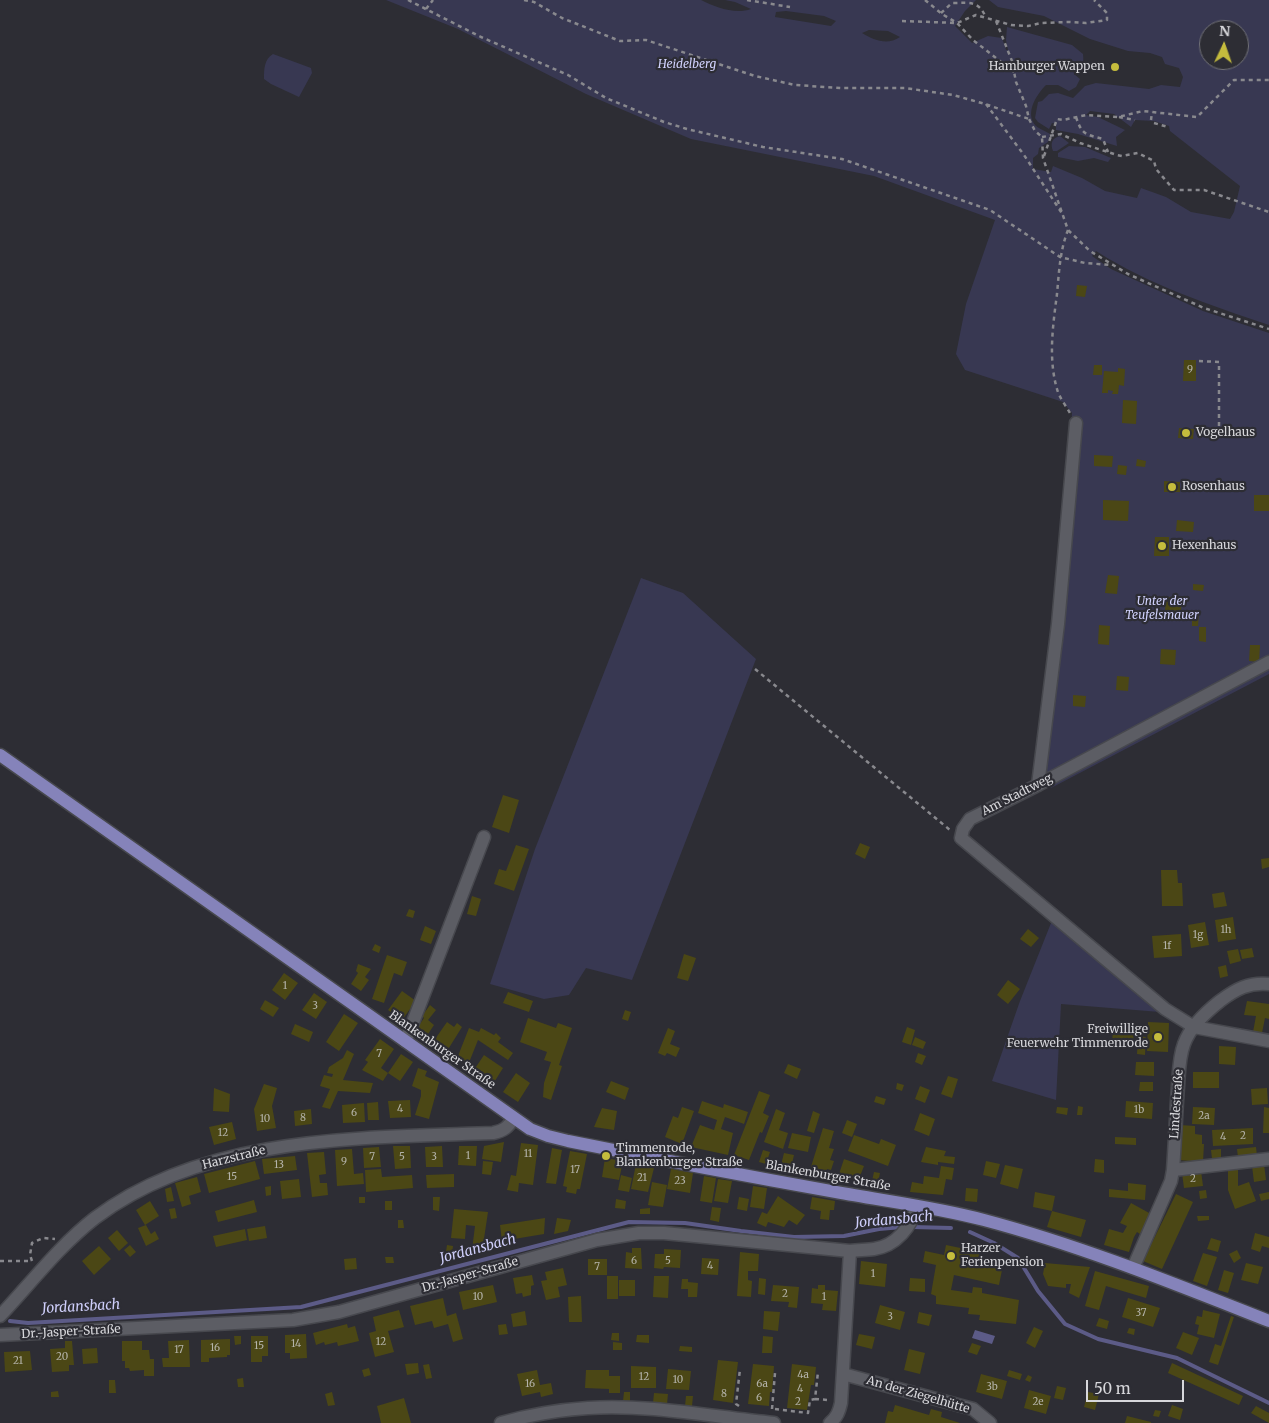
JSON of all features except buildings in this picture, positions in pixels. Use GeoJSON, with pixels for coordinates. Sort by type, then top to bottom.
{"type":"FeatureCollection","features":[{"type":"Feature","properties":{"kind":"main road","name":"Blankenburger Straße"},"geometry":{"type":"LineString","coordinates":[[0,755],[530,1129],[568,1141],[916,1211],[960,1214],[1017,1229],[1133,1268],[1269,1321]]}},
{"type":"Feature","properties":{"kind":"street"},"geometry":{"type":"LineString","coordinates":[[1038,785],[1058,624],[1076,423]]}},
{"type":"Feature","properties":{"kind":"street","name":"Am Stadtweg"},"geometry":{"type":"LineString","coordinates":[[961,838],[963,829],[970,819],[1038,785],[1269,662]]}},
{"type":"Feature","properties":{"kind":"street"},"geometry":{"type":"LineString","coordinates":[[405,1040],[484,837]]}},
{"type":"Feature","properties":{"kind":"street"},"geometry":{"type":"LineString","coordinates":[[961,838],[1165,1009],[1194,1027],[1269,1041]]}},
{"type":"Feature","properties":{"kind":"street","name":"Lindestraße"},"geometry":{"type":"LineString","coordinates":[[1133,1268],[1139,1251],[1167,1193],[1173,1170],[1180,1062],[1184,1043],[1194,1027],[1215,1005],[1234,990],[1257,983],[1269,984]]}},
{"type":"Feature","properties":{"kind":"street","name":"Harzstraße"},"geometry":{"type":"LineString","coordinates":[[0,1316],[68,1242],[93,1220],[130,1196],[166,1179],[227,1159],[270,1149],[326,1141],[502,1132],[514,1118]]}},
{"type":"Feature","properties":{"kind":"street"},"geometry":{"type":"LineString","coordinates":[[1173,1170],[1269,1159]]}},
{"type":"Feature","properties":{"kind":"street","name":"Dr.-Jasper-Straße"},"geometry":{"type":"LineString","coordinates":[[0,1335],[254,1322],[316,1316],[339,1312],[597,1240],[639,1233],[664,1233],[850,1251],[875,1249],[887,1246],[902,1234],[916,1211]]}},
{"type":"Feature","properties":{"kind":"street"},"geometry":{"type":"LineString","coordinates":[[830,1423],[835,1419],[840,1408],[850,1251]]}},
{"type":"Feature","properties":{"kind":"street","name":"An der Ziegelhütte"},"geometry":{"type":"LineString","coordinates":[[843,1374],[973,1409],[990,1423]]}},
{"type":"Feature","properties":{"kind":"street"},"geometry":{"type":"LineString","coordinates":[[501,1423],[558,1411],[618,1408],[668,1410],[774,1423]]}},
{"type":"Feature","properties":{"kind":"path"},"geometry":{"type":"LineString","coordinates":[[408,0],[481,38],[568,75],[606,98],[664,122],[763,146],[842,159],[877,170],[990,210],[1060,257],[1085,263],[1111,265]]}},
{"type":"Feature","properties":{"kind":"path"},"geometry":{"type":"LineString","coordinates":[[426,9],[433,0]]}},
{"type":"Feature","properties":{"kind":"path"},"geometry":{"type":"LineString","coordinates":[[524,0],[534,2],[562,18],[620,41],[646,40],[755,76],[795,85],[841,88],[905,88],[953,95],[1029,119]]}},
{"type":"Feature","properties":{"kind":"path"},"geometry":{"type":"LineString","coordinates":[[747,0],[790,7]]}},
{"type":"Feature","properties":{"kind":"path"},"geometry":{"type":"LineString","coordinates":[[925,0],[941,13],[957,22],[974,40],[1014,72]]}},
{"type":"Feature","properties":{"kind":"path"},"geometry":{"type":"LineString","coordinates":[[902,21],[957,22],[976,15],[1011,25],[1028,26],[1041,23],[1086,23],[1107,20],[1107,13],[1094,0]]}},
{"type":"Feature","properties":{"kind":"path"},"geometry":{"type":"LineString","coordinates":[[941,13],[952,3],[977,4],[983,9],[986,18]]}},
{"type":"Feature","properties":{"kind":"path"},"geometry":{"type":"LineString","coordinates":[[996,21],[1012,61],[1016,82],[1029,119],[1035,131],[1042,137],[1043,158],[1068,230],[1090,251],[1128,274],[1204,308],[1269,329]]}},
{"type":"Feature","properties":{"kind":"path"},"geometry":{"type":"LineString","coordinates":[[1118,117],[1143,110],[1197,117],[1234,80],[1269,80]]}},
{"type":"Feature","properties":{"kind":"path"},"geometry":{"type":"LineString","coordinates":[[985,104],[1024,155],[1065,218]]}},
{"type":"Feature","properties":{"kind":"path"},"geometry":{"type":"LineString","coordinates":[[1150,120],[1152,112]]}},
{"type":"Feature","properties":{"kind":"path"},"geometry":{"type":"LineString","coordinates":[[1043,158],[1057,119],[1063,120],[1086,115],[1135,120]]}},
{"type":"Feature","properties":{"kind":"path"},"geometry":{"type":"LineString","coordinates":[[1076,117],[1080,130],[1087,135],[1103,139],[1108,152]]}},
{"type":"Feature","properties":{"kind":"path"},"geometry":{"type":"LineString","coordinates":[[1154,124],[1168,127]]}},
{"type":"Feature","properties":{"kind":"path"},"geometry":{"type":"LineString","coordinates":[[1042,137],[1061,134],[1080,143],[1122,156],[1138,153],[1154,161],[1156,169],[1174,190],[1204,190],[1269,212]]}},
{"type":"Feature","properties":{"kind":"path"},"geometry":{"type":"LineString","coordinates":[[1068,230],[1060,257],[1052,361],[1058,391],[1076,423]]}},
{"type":"Feature","properties":{"kind":"path"},"geometry":{"type":"LineString","coordinates":[[1199,361],[1219,362],[1219,430]]}},
{"type":"Feature","properties":{"kind":"path"},"geometry":{"type":"LineString","coordinates":[[755,669],[961,838]]}},
{"type":"Feature","properties":{"kind":"path"},"geometry":{"type":"LineString","coordinates":[[32,1261],[30,1248],[32,1243],[49,1238],[68,1242]]}},
{"type":"Feature","properties":{"kind":"path"},"geometry":{"type":"LineString","coordinates":[[0,1261],[32,1261],[44,1268]]}},
{"type":"Feature","properties":{"kind":"path"},"geometry":{"type":"LineString","coordinates":[[740,1369],[736,1404],[747,1407]]}},
{"type":"Feature","properties":{"kind":"path"},"geometry":{"type":"LineString","coordinates":[[775,1373],[772,1409],[808,1413],[810,1400],[815,1399],[818,1372]]}},
{"type":"Feature","properties":{"kind":"green space"},"geometry":{"type":"Polygon","coordinates":[[[386,0],[701,0],[719,8],[745,11],[751,9],[725,0],[976,0],[965,11],[955,26],[972,43],[988,36],[1002,38],[1006,50],[1008,50],[1006,40],[1007,27],[1072,45],[1083,54],[1082,66],[1074,74],[1080,79],[1076,87],[1069,91],[1058,85],[1046,85],[1033,104],[1031,115],[1033,121],[1037,127],[1050,134],[1048,142],[1039,148],[1038,154],[1033,158],[1033,169],[1051,172],[1053,166],[1082,178],[1105,191],[1137,198],[1141,188],[1166,197],[1191,212],[1230,219],[1234,212],[1240,186],[1170,131],[1169,126],[1154,121],[1135,120],[1131,127],[1114,114],[1090,111],[1086,115],[1098,117],[1125,130],[1116,137],[1117,146],[1078,134],[1056,130],[1056,124],[1052,123],[1049,129],[1035,118],[1038,102],[1042,101],[1049,94],[1058,93],[1073,98],[1085,86],[1096,83],[1149,89],[1161,85],[1180,87],[1183,77],[1179,68],[1165,64],[1162,57],[1150,53],[1128,51],[1090,39],[1044,16],[998,7],[989,0],[1269,0],[1269,325],[1202,302],[1158,284],[1096,251],[1092,256],[1111,269],[1203,311],[1269,333],[1269,674],[1051,788],[1037,776],[1070,453],[1072,413],[1063,402],[965,370],[956,354],[966,304],[995,220],[874,176],[691,139],[586,94],[458,29],[386,0]],[[786,11],[776,12],[775,17],[831,26],[836,21],[824,16],[786,11]],[[869,30],[862,33],[876,40],[885,42],[900,37],[888,31],[869,30]]]}},
{"type":"Feature","properties":{"kind":"green space"},"geometry":{"type":"Polygon","coordinates":[[[273,54],[311,68],[312,73],[299,97],[264,79],[266,62],[273,54]]]}},
{"type":"Feature","properties":{"kind":"green space"},"geometry":{"type":"Polygon","coordinates":[[[1060,136],[1069,143],[1057,151],[1053,151],[1052,141],[1060,136]]]}},
{"type":"Feature","properties":{"kind":"green space"},"geometry":{"type":"Polygon","coordinates":[[[1069,146],[1085,147],[1111,158],[1108,162],[1094,158],[1078,161],[1058,157],[1058,153],[1069,146]]]}},
{"type":"Feature","properties":{"kind":"green space"},"geometry":{"type":"Polygon","coordinates":[[[641,578],[683,593],[756,659],[632,980],[586,968],[569,995],[544,999],[490,984],[535,849],[641,578]]]}},
{"type":"Feature","properties":{"kind":"green space"},"geometry":{"type":"Polygon","coordinates":[[[1053,918],[1160,1012],[1061,1004],[1056,1100],[992,1081],[1020,1001],[1053,918]]]}},
{"type":"Feature","properties":{"kind":"shaded area"},"geometry":{"type":"Polygon","coordinates":[[[975,1330],[995,1336],[992,1344],[972,1338],[975,1330]]]}},
{"type":"Feature","properties":{"kind":"waterway","name":"Jordansbach"},"geometry":{"type":"LineString","coordinates":[[10,1321],[28,1323],[301,1307],[629,1222],[685,1223],[794,1237],[844,1236],[879,1229],[902,1227]]}},
{"type":"Feature","properties":{"kind":"waterway","name":"Jordansbach"},"geometry":{"type":"LineString","coordinates":[[912,1227],[951,1228]]}},
{"type":"Feature","properties":{"kind":"waterway","name":"Jordansbach"},"geometry":{"type":"LineString","coordinates":[[970,1232],[994,1243],[1018,1258],[1038,1291],[1065,1324],[1098,1339],[1177,1358],[1269,1403]]}},
{"type":"Feature","properties":{"kind":"place","name":"Hamburger Wappen"},"geometry":{"type":"Point","coordinates":[1115,67]}},
{"type":"Feature","properties":{"kind":"place","name":"Vogelhaus"},"geometry":{"type":"Point","coordinates":[1186,433]}},
{"type":"Feature","properties":{"kind":"place","name":"Rosenhaus"},"geometry":{"type":"Point","coordinates":[1172,487]}},
{"type":"Feature","properties":{"kind":"place","name":"Hexenhaus"},"geometry":{"type":"Point","coordinates":[1162,546]}},
{"type":"Feature","properties":{"kind":"place","name":"Freiwillige Feuerwehr Timmenrode"},"geometry":{"type":"Point","coordinates":[1158,1037]}},
{"type":"Feature","properties":{"kind":"place","name":"Timmenrode, Blankenburger Straße"},"geometry":{"type":"Point","coordinates":[606,1156]}},
{"type":"Feature","properties":{"kind":"place","name":"Harzer Ferienpension"},"geometry":{"type":"Point","coordinates":[951,1256]}},
{"type":"Feature","properties":{"kind":"park label","name":"Heidelberg"},"geometry":{"type":"Point","coordinates":[687,65]}},
{"type":"Feature","properties":{"kind":"park label","name":"Unter der Teufelsmauer"},"geometry":{"type":"Point","coordinates":[1162,609]}}]}
